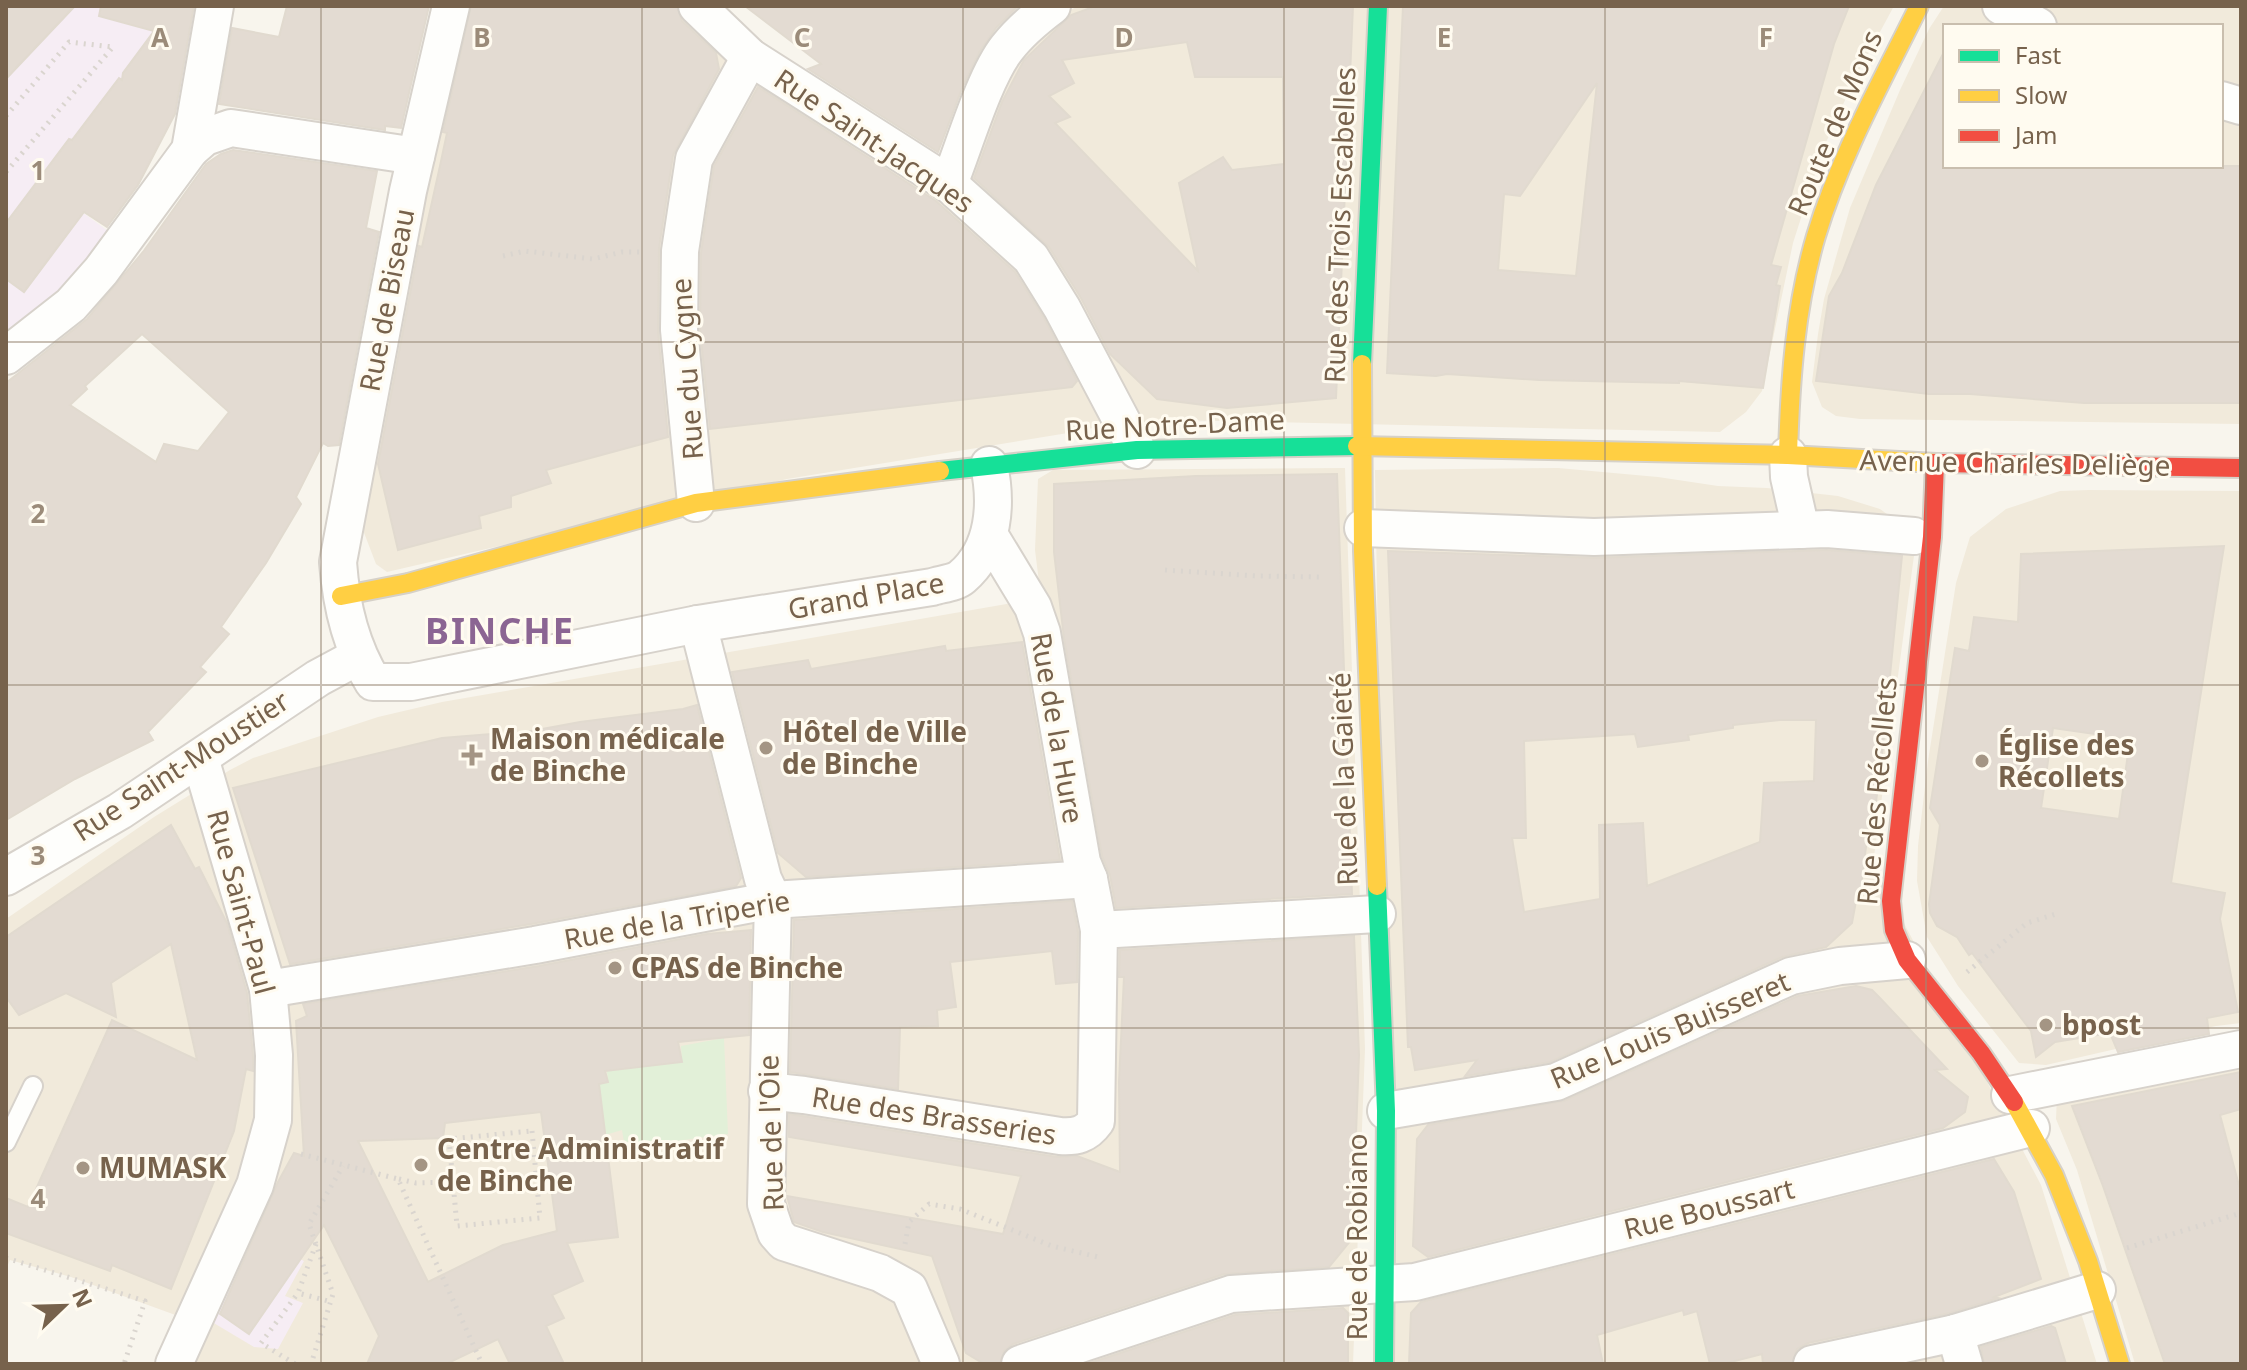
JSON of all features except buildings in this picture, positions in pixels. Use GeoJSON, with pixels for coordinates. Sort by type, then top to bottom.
{"type":"FeatureCollection","features":[{"type":"Feature","properties":{"kind":"street"},"geometry":{"type":"LineString","coordinates":[[190,150],[215,6]]}},
{"type":"Feature","properties":{"kind":"street","name":"Rue de Biseau"},"geometry":{"type":"LineString","coordinates":[[341,596],[338,562],[354,469],[416,156],[451,6]]}},
{"type":"Feature","properties":{"kind":"street","name":"Rue Saint-Jacques"},"geometry":{"type":"LineString","coordinates":[[697,6],[750,57],[949,184],[1031,258],[1062,308],[1137,450]]}},
{"type":"Feature","properties":{"kind":"street"},"geometry":{"type":"LineString","coordinates":[[949,184],[989,81],[1005,49],[1052,6]]}},
{"type":"Feature","properties":{"kind":"street","name":"Rue des Trois Escabelles"},"geometry":{"type":"LineString","coordinates":[[1364,446],[1361,396],[1378,6]]}},
{"type":"Feature","properties":{"kind":"street","name":"Route de Mons"},"geometry":{"type":"LineString","coordinates":[[1788,455],[1790,391],[1798,320],[1816,236],[1848,151],[1919,6]]}},
{"type":"Feature","properties":{"kind":"street"},"geometry":{"type":"LineString","coordinates":[[2001,6],[2034,24]]}},
{"type":"Feature","properties":{"kind":"street","name":"Rue du Cygne"},"geometry":{"type":"LineString","coordinates":[[696,503],[679,330],[680,251],[694,159],[750,57]]}},
{"type":"Feature","properties":{"kind":"street"},"geometry":{"type":"LineString","coordinates":[[6,356],[76,299],[101,271],[190,150],[205,137],[231,128],[416,156]]}},
{"type":"Feature","properties":{"kind":"street","name":"Rue Notre-Dame"},"geometry":{"type":"LineString","coordinates":[[989,465],[1137,450],[1364,446]]}},
{"type":"Feature","properties":{"kind":"street","name":"Avenue Charles Deliège"},"geometry":{"type":"LineString","coordinates":[[1364,446],[1788,455],[1935,463],[2241,468]]}},
{"type":"Feature","properties":{"kind":"street","name":"Rue de la Gaieté"},"geometry":{"type":"LineString","coordinates":[[1364,446],[1364,576],[1386,1111]]}},
{"type":"Feature","properties":{"kind":"street"},"geometry":{"type":"LineString","coordinates":[[1788,455],[1789,477],[1801,530]]}},
{"type":"Feature","properties":{"kind":"street","name":"Rue des Récollets"},"geometry":{"type":"LineString","coordinates":[[1935,463],[1932,537],[1891,901],[1894,930],[1907,960],[1981,1053],[2031,1128],[2054,1175],[2092,1276],[2120,1364]]}},
{"type":"Feature","properties":{"kind":"street"},"geometry":{"type":"LineString","coordinates":[[357,657],[341,596],[408,583],[696,503],[989,465]]}},
{"type":"Feature","properties":{"kind":"street","name":"Grand Place"},"geometry":{"type":"LineString","coordinates":[[357,657],[373,682],[411,682],[698,624],[932,587],[961,579],[990,536],[995,492],[989,465]]}},
{"type":"Feature","properties":{"kind":"street"},"geometry":{"type":"LineString","coordinates":[[1363,528],[1594,537],[1827,529],[1914,536]]}},
{"type":"Feature","properties":{"kind":"street","name":"Rue de la Hure"},"geometry":{"type":"LineString","coordinates":[[990,536],[1033,607],[1042,633],[1079,847],[1099,930]]}},
{"type":"Feature","properties":{"kind":"street"},"geometry":{"type":"LineString","coordinates":[[698,624],[763,879],[773,900]]}},
{"type":"Feature","properties":{"kind":"street","name":"Rue Saint-Moustier"},"geometry":{"type":"LineString","coordinates":[[6,877],[120,811],[318,678],[357,657]]}},
{"type":"Feature","properties":{"kind":"street","name":"Rue Saint-Paul"},"geometry":{"type":"LineString","coordinates":[[174,1364],[255,1185],[273,1120],[274,1055],[268,989],[200,758]]}},
{"type":"Feature","properties":{"kind":"street","name":"Rue de la Triperie"},"geometry":{"type":"LineString","coordinates":[[268,989],[535,945],[773,900],[1089,879]]}},
{"type":"Feature","properties":{"kind":"street","name":"Rue de l'Oie"},"geometry":{"type":"LineString","coordinates":[[773,900],[766,1204],[776,1233],[784,1242],[898,1280]]}},
{"type":"Feature","properties":{"kind":"street"},"geometry":{"type":"LineString","coordinates":[[1099,930],[1377,914]]}},
{"type":"Feature","properties":{"kind":"street","name":"Rue des Brasseries"},"geometry":{"type":"LineString","coordinates":[[767,1091],[1060,1136],[1075,1137],[1089,1131],[1096,1121],[1099,930]]}},
{"type":"Feature","properties":{"kind":"street","name":"Rue Louis Buisseret"},"geometry":{"type":"LineString","coordinates":[[1386,1111],[1556,1082],[1791,976],[1840,966],[1907,960]]}},
{"type":"Feature","properties":{"kind":"street"},"geometry":{"type":"LineString","coordinates":[[2010,1095],[2241,1049]]}},
{"type":"Feature","properties":{"kind":"street","name":"Rue de Robiano"},"geometry":{"type":"LineString","coordinates":[[1384,1364],[1386,1111]]}},
{"type":"Feature","properties":{"kind":"street","name":"Rue Boussart"},"geometry":{"type":"LineString","coordinates":[[1020,1364],[1231,1294],[1415,1282],[2031,1128]]}},
{"type":"Feature","properties":{"kind":"street"},"geometry":{"type":"LineString","coordinates":[[1812,1364],[1959,1348],[2092,1276]]}},
{"type":"Feature","properties":{"kind":"street"},"geometry":{"type":"LineString","coordinates":[[898,1280],[909,1289],[941,1364]]}},
{"type":"Feature","properties":{"kind":"lane"},"geometry":{"type":"LineString","coordinates":[[6,1142],[33,1086]]}},
{"type":"Feature","properties":{"kind":"path"},"geometry":{"type":"LineString","coordinates":[[6,116],[69,42],[113,47],[6,172]]}},
{"type":"Feature","properties":{"kind":"path"},"geometry":{"type":"LineString","coordinates":[[503,256],[525,251],[593,259],[622,252],[680,251]]}},
{"type":"Feature","properties":{"kind":"path"},"geometry":{"type":"LineString","coordinates":[[1165,570],[1258,576],[1364,576]]}},
{"type":"Feature","properties":{"kind":"path"},"geometry":{"type":"LineString","coordinates":[[1963,975],[2027,923],[2059,913]]}},
{"type":"Feature","properties":{"kind":"path"},"geometry":{"type":"LineString","coordinates":[[532,1131],[540,1218],[457,1226],[453,1182],[449,1139],[532,1131]]}},
{"type":"Feature","properties":{"kind":"path"},"geometry":{"type":"LineString","coordinates":[[266,1144],[416,1183],[453,1182]]}},
{"type":"Feature","properties":{"kind":"path"},"geometry":{"type":"LineString","coordinates":[[313,1358],[333,1294],[309,1224],[343,1166]]}},
{"type":"Feature","properties":{"kind":"path"},"geometry":{"type":"LineString","coordinates":[[398,1179],[482,1364]]}},
{"type":"Feature","properties":{"kind":"path"},"geometry":{"type":"LineString","coordinates":[[898,1280],[909,1222],[929,1204],[960,1209],[1052,1246],[1098,1257]]}},
{"type":"Feature","properties":{"kind":"path"},"geometry":{"type":"LineString","coordinates":[[2092,1276],[2194,1226],[2241,1213]]}},
{"type":"Feature","properties":{"kind":"path"},"geometry":{"type":"LineString","coordinates":[[295,1364],[261,1343],[298,1293],[316,1244]]}},
{"type":"Feature","properties":{"kind":"path"},"geometry":{"type":"LineString","coordinates":[[6,1258],[145,1301],[124,1364]]}},
{"type":"Feature","properties":{"kind":"path"},"geometry":{"type":"LineString","coordinates":[[298,1293],[332,1302]]}},
{"type":"Feature","properties":{"kind":"shaded area"},"geometry":{"type":"Polygon","coordinates":[[[6,6],[203,6],[188,89],[177,110],[111,98],[38,180],[112,234],[67,296],[6,338],[6,6]]]}},
{"type":"Feature","properties":{"kind":"shaded area"},"geometry":{"type":"Polygon","coordinates":[[[462,6],[673,6],[739,69],[928,183],[1025,35],[1078,6],[1894,6],[1855,78],[1823,149],[1793,243],[1762,391],[1746,412],[1720,432],[1175,420],[1113,423],[787,479],[387,572],[376,564],[358,517],[462,6]]]}},
{"type":"Feature","properties":{"kind":"shaded area"},"geometry":{"type":"Polygon","coordinates":[[[1944,6],[2241,6],[2241,424],[1860,419],[1836,416],[1822,407],[1812,382],[1824,299],[1850,208],[1929,29],[1944,6]]]}},
{"type":"Feature","properties":{"kind":"shaded area"},"geometry":{"type":"Polygon","coordinates":[[[1345,468],[1365,1049],[1353,1364],[188,1364],[181,1317],[71,1277],[10,1260],[6,1269],[6,919],[154,817],[230,770],[253,758],[378,717],[442,702],[1041,598],[1035,550],[1038,479],[1053,470],[1345,468]]]}},
{"type":"Feature","properties":{"kind":"shaded area"},"geometry":{"type":"Polygon","coordinates":[[[1558,468],[1838,496],[1880,509],[1905,527],[1915,548],[1873,864],[2041,1185],[2097,1364],[1390,1364],[1375,470],[1558,468]]]}},
{"type":"Feature","properties":{"kind":"shaded area"},"geometry":{"type":"Polygon","coordinates":[[[2060,491],[2241,491],[2241,1023],[2046,1065],[2019,1063],[1958,986],[1927,937],[1917,881],[1928,761],[1956,583],[1970,537],[2006,509],[2060,491]]]}},
{"type":"Feature","properties":{"kind":"shaded area"},"geometry":{"type":"Polygon","coordinates":[[[2241,1061],[2241,1364],[2135,1364],[2077,1170],[2056,1119],[2057,1096],[2241,1061]]]}},
{"type":"Feature","properties":{"kind":"shaded area"},"geometry":{"type":"Polygon","coordinates":[[[251,1235],[304,1261],[285,1296],[303,1303],[278,1349],[254,1347],[207,1319],[251,1235]]]}},
{"type":"Feature","properties":{"kind":"green space"},"geometry":{"type":"Polygon","coordinates":[[[724,1038],[728,1134],[625,1148],[622,1130],[605,1135],[589,1086],[608,1082],[607,1071],[682,1061],[681,1046],[724,1038]]]}},
{"type":"Feature","properties":{"kind":"traffic: fast"},"geometry":{"type":"LineString","coordinates":[[1362,364],[1378,6]]}},
{"type":"Feature","properties":{"kind":"traffic: fast"},"geometry":{"type":"LineString","coordinates":[[940,471],[1137,450],[1357,446]]}},
{"type":"Feature","properties":{"kind":"traffic: fast"},"geometry":{"type":"LineString","coordinates":[[1377,886],[1386,1111],[1384,1364]]}},
{"type":"Feature","properties":{"kind":"traffic: slow"},"geometry":{"type":"LineString","coordinates":[[1788,455],[1795,345],[1803,290],[1816,236],[1849,148],[1919,6]]}},
{"type":"Feature","properties":{"kind":"traffic: slow"},"geometry":{"type":"LineString","coordinates":[[1362,364],[1363,551],[1377,886]]}},
{"type":"Feature","properties":{"kind":"traffic: slow"},"geometry":{"type":"LineString","coordinates":[[1357,446],[1788,455],[1936,463]]}},
{"type":"Feature","properties":{"kind":"traffic: slow"},"geometry":{"type":"LineString","coordinates":[[341,596],[408,583],[696,503],[940,471]]}},
{"type":"Feature","properties":{"kind":"traffic: slow"},"geometry":{"type":"LineString","coordinates":[[2014,1102],[2054,1175],[2088,1261],[2120,1364]]}},
{"type":"Feature","properties":{"kind":"traffic: jam"},"geometry":{"type":"LineString","coordinates":[[1935,463],[1932,537],[1891,901],[1894,930],[1907,960],[1981,1053],[2014,1102]]}},
{"type":"Feature","properties":{"kind":"traffic: jam"},"geometry":{"type":"LineString","coordinates":[[1936,463],[2241,468]]}},
{"type":"Feature","properties":{"kind":"place","name":"Hôtel de Ville de Binche"},"geometry":{"type":"Point","coordinates":[766,748]}},
{"type":"Feature","properties":{"kind":"place","name":"Maison médicale de Binche"},"geometry":{"type":"Point","coordinates":[472,755]}},
{"type":"Feature","properties":{"kind":"place","name":"Église des Récollets"},"geometry":{"type":"Point","coordinates":[1982,761]}},
{"type":"Feature","properties":{"kind":"place","name":"CPAS de Binche"},"geometry":{"type":"Point","coordinates":[615,968]}},
{"type":"Feature","properties":{"kind":"place","name":"bpost"},"geometry":{"type":"Point","coordinates":[2046,1025]}},
{"type":"Feature","properties":{"kind":"place","name":"Centre Administratif de Binche"},"geometry":{"type":"Point","coordinates":[421,1165]}},
{"type":"Feature","properties":{"kind":"place","name":"MUMASK"},"geometry":{"type":"Point","coordinates":[83,1168]}},
{"type":"Feature","properties":{"kind":"district","name":"BINCHE"},"geometry":{"type":"Point","coordinates":[500,631]}}]}
